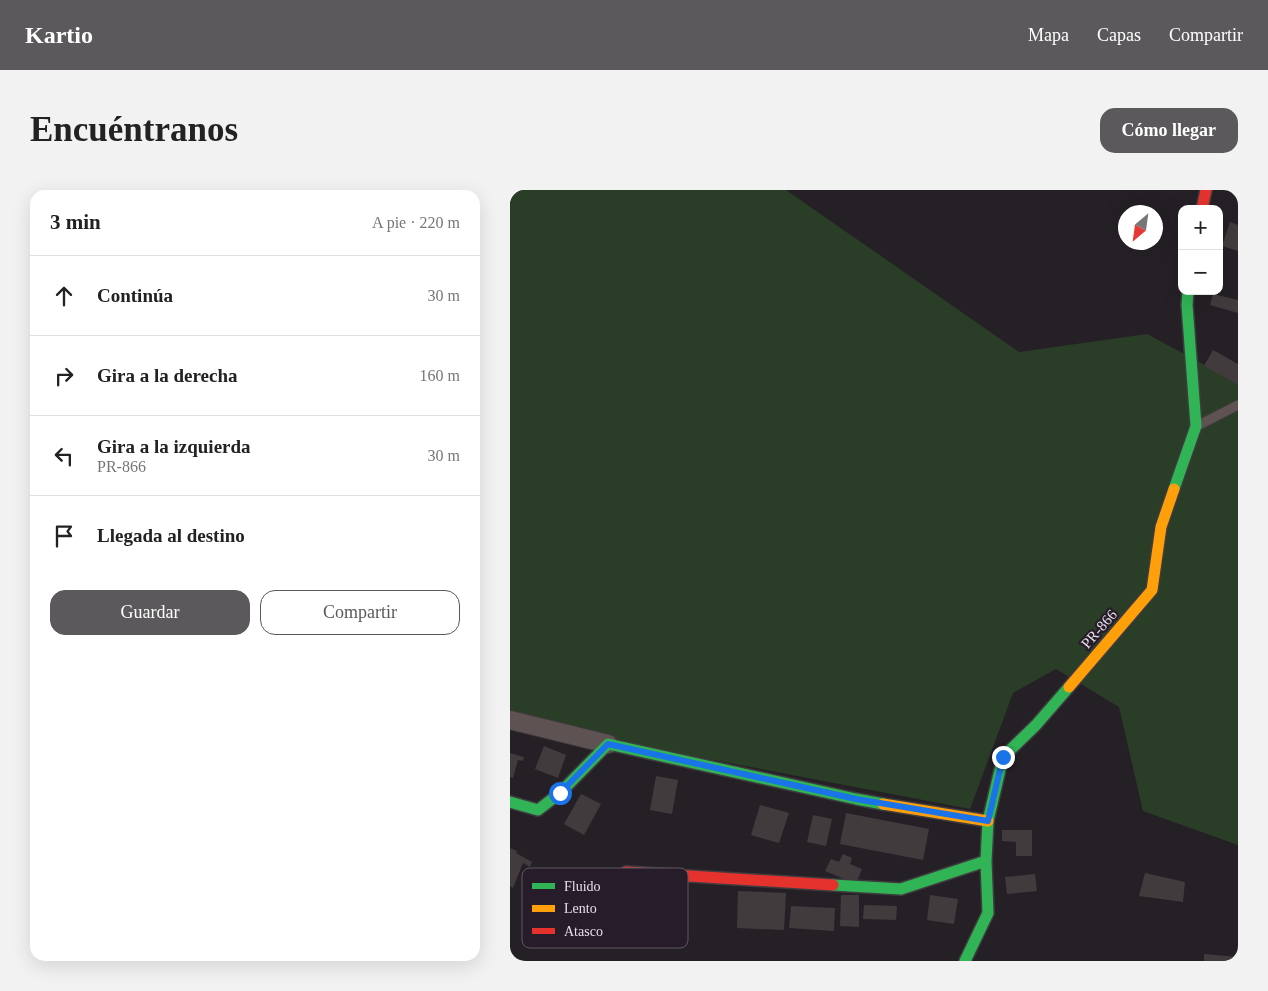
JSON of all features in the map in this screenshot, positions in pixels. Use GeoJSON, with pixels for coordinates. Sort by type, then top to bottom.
{"type":"FeatureCollection","features":[{"type":"Feature","properties":{"kind":"street"},"geometry":{"type":"LineString","coordinates":[[1203,205],[1206,190]]}},
{"type":"Feature","properties":{"kind":"street","name":"PR-866"},"geometry":{"type":"LineString","coordinates":[[966,961],[988,912],[986,861],[988,821],[1003,757],[1036,725],[1117,634],[1152,590],[1161,527],[1196,426],[1188,295]]}},
{"type":"Feature","properties":{"kind":"street"},"geometry":{"type":"LineString","coordinates":[[510,720],[608,744],[856,799],[988,821]]}},
{"type":"Feature","properties":{"kind":"street"},"geometry":{"type":"LineString","coordinates":[[510,802],[538,810],[560,793],[608,744]]}},
{"type":"Feature","properties":{"kind":"street"},"geometry":{"type":"LineString","coordinates":[[688,876],[901,889],[986,861]]}},
{"type":"Feature","properties":{"kind":"lane"},"geometry":{"type":"LineString","coordinates":[[1196,426],[1238,405]]}},
{"type":"Feature","properties":{"kind":"green space"},"geometry":{"type":"Polygon","coordinates":[[[510,190],[786,190],[1019,352],[1147,334],[1238,383],[1238,845],[1143,811],[1119,707],[1056,669],[1013,693],[970,809],[510,721],[510,190]]]}},
{"type":"Feature","properties":{"kind":"building"},"geometry":{"type":"Polygon","coordinates":[[[1230,222],[1238,225],[1238,251],[1223,246],[1230,222]]]}},
{"type":"Feature","properties":{"kind":"building"},"geometry":{"type":"Polygon","coordinates":[[[1213,295],[1238,300],[1238,313],[1210,305],[1213,295]]]}},
{"type":"Feature","properties":{"kind":"building"},"geometry":{"type":"Polygon","coordinates":[[[1213,350],[1238,364],[1238,385],[1204,366],[1213,350]]]}},
{"type":"Feature","properties":{"kind":"building"},"geometry":{"type":"Polygon","coordinates":[[[544,746],[566,755],[558,778],[535,769],[544,746]]]}},
{"type":"Feature","properties":{"kind":"building"},"geometry":{"type":"Polygon","coordinates":[[[510,753],[524,757],[523,761],[518,760],[513,778],[510,777],[510,753]]]}},
{"type":"Feature","properties":{"kind":"building"},"geometry":{"type":"Polygon","coordinates":[[[656,776],[678,780],[672,814],[650,810],[656,776]]]}},
{"type":"Feature","properties":{"kind":"building"},"geometry":{"type":"Polygon","coordinates":[[[581,794],[601,804],[584,835],[564,824],[581,794]]]}},
{"type":"Feature","properties":{"kind":"building"},"geometry":{"type":"Polygon","coordinates":[[[760,805],[789,813],[779,843],[751,835],[760,805]]]}},
{"type":"Feature","properties":{"kind":"building"},"geometry":{"type":"Polygon","coordinates":[[[846,813],[929,829],[923,860],[840,844],[846,813]]]}},
{"type":"Feature","properties":{"kind":"building"},"geometry":{"type":"Polygon","coordinates":[[[813,815],[832,819],[826,846],[807,842],[813,815]]]}},
{"type":"Feature","properties":{"kind":"building"},"geometry":{"type":"Polygon","coordinates":[[[1002,830],[1032,830],[1032,856],[1016,856],[1016,842],[1002,841],[1002,830]]]}},
{"type":"Feature","properties":{"kind":"building"},"geometry":{"type":"Polygon","coordinates":[[[510,848],[532,862],[530,867],[523,863],[513,888],[510,886],[510,848]]]}},
{"type":"Feature","properties":{"kind":"building"},"geometry":{"type":"Polygon","coordinates":[[[843,854],[852,858],[850,864],[862,869],[856,884],[825,871],[831,859],[839,862],[843,854]]]}},
{"type":"Feature","properties":{"kind":"building"},"geometry":{"type":"Polygon","coordinates":[[[1145,873],[1185,882],[1183,902],[1139,896],[1145,873]]]}},
{"type":"Feature","properties":{"kind":"building"},"geometry":{"type":"Polygon","coordinates":[[[1035,874],[1037,891],[1007,894],[1005,877],[1035,874]]]}},
{"type":"Feature","properties":{"kind":"building"},"geometry":{"type":"Polygon","coordinates":[[[738,891],[786,893],[784,930],[737,928],[738,891]]]}},
{"type":"Feature","properties":{"kind":"building"},"geometry":{"type":"Polygon","coordinates":[[[841,895],[859,895],[859,927],[840,926],[841,895]]]}},
{"type":"Feature","properties":{"kind":"building"},"geometry":{"type":"Polygon","coordinates":[[[930,895],[958,899],[954,924],[927,920],[930,895]]]}},
{"type":"Feature","properties":{"kind":"building"},"geometry":{"type":"Polygon","coordinates":[[[864,905],[897,906],[896,920],[863,919],[864,905]]]}},
{"type":"Feature","properties":{"kind":"building"},"geometry":{"type":"Polygon","coordinates":[[[791,906],[835,908],[834,931],[789,928],[791,906]]]}},
{"type":"Feature","properties":{"kind":"building"},"geometry":{"type":"Polygon","coordinates":[[[1204,954],[1238,957],[1238,961],[1204,961],[1204,954]]]}},
{"type":"Feature","properties":{"kind":"traffic: fast"},"geometry":{"type":"LineString","coordinates":[[1174,489],[1196,426],[1188,295]]}},
{"type":"Feature","properties":{"kind":"traffic: fast"},"geometry":{"type":"LineString","coordinates":[[965,961],[988,913],[986,861],[988,821],[1003,757],[1036,725],[1069,687]]}},
{"type":"Feature","properties":{"kind":"traffic: fast"},"geometry":{"type":"LineString","coordinates":[[510,802],[538,810],[560,793],[608,744],[883,804]]}},
{"type":"Feature","properties":{"kind":"traffic: fast"},"geometry":{"type":"LineString","coordinates":[[833,885],[901,889],[986,861]]}},
{"type":"Feature","properties":{"kind":"traffic: slow"},"geometry":{"type":"LineString","coordinates":[[1069,687],[1152,590],[1161,527],[1174,489]]}},
{"type":"Feature","properties":{"kind":"traffic: slow"},"geometry":{"type":"LineString","coordinates":[[883,804],[988,821]]}},
{"type":"Feature","properties":{"kind":"traffic: jam"},"geometry":{"type":"LineString","coordinates":[[1203,205],[1206,190]]}},
{"type":"Feature","properties":{"kind":"traffic: jam"},"geometry":{"type":"LineString","coordinates":[[688,876],[833,885]]}},
{"type":"Feature","properties":{"kind":"route"},"geometry":{"type":"LineString","coordinates":[[560,793],[608,744],[856,799],[988,821],[1003,757]]}}]}
